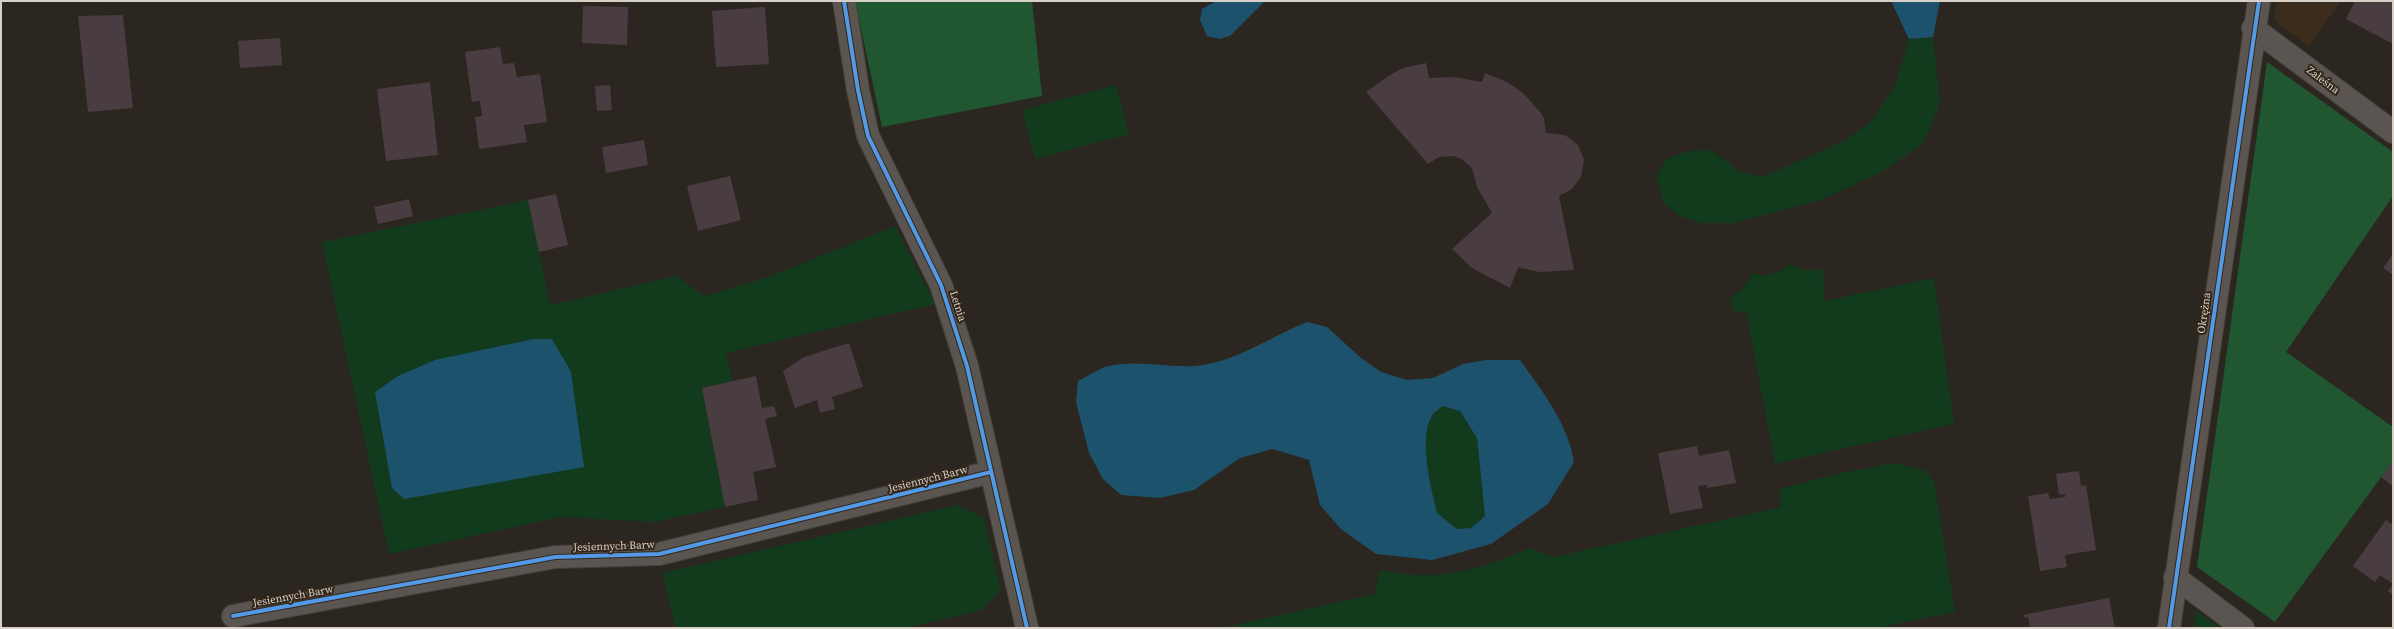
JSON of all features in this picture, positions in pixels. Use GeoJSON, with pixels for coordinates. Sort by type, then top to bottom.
{"type":"FeatureCollection","features":[{"type":"Feature","properties":{"kind":"street","name":"Letnia"},"geometry":{"type":"LineString","coordinates":[[844,1],[858,90],[868,136],[941,285],[967,366],[1027,628]]}},
{"type":"Feature","properties":{"kind":"street","name":"Okrężna"},"geometry":{"type":"LineString","coordinates":[[2169,628],[2175,577],[2259,1]]}},
{"type":"Feature","properties":{"kind":"street","name":"Zaleśna"},"geometry":{"type":"LineString","coordinates":[[2254,28],[2393,132]]}},
{"type":"Feature","properties":{"kind":"street","name":"Jesiennych Barw"},"geometry":{"type":"LineString","coordinates":[[233,616],[555,557],[659,554],[991,472]]}},
{"type":"Feature","properties":{"kind":"street"},"geometry":{"type":"LineString","coordinates":[[2175,577],[2243,628]]}},
{"type":"Feature","properties":{"kind":"shaded area"},"geometry":{"type":"Polygon","coordinates":[[[2277,1],[2341,1],[2309,47],[2274,20],[2277,1]]]}},
{"type":"Feature","properties":{"kind":"green space"},"geometry":{"type":"Polygon","coordinates":[[[855,1],[1032,1],[1042,96],[882,127],[855,1]]]}},
{"type":"Feature","properties":{"kind":"green space"},"geometry":{"type":"Polygon","coordinates":[[[1933,37],[1940,102],[1932,124],[1923,144],[1883,171],[1824,199],[1734,223],[1701,223],[1680,216],[1664,204],[1656,176],[1667,159],[1688,151],[1711,150],[1739,171],[1762,177],[1842,142],[1873,120],[1895,85],[1909,39],[1933,37]]]}},
{"type":"Feature","properties":{"kind":"green space"},"geometry":{"type":"Polygon","coordinates":[[[2267,62],[2393,152],[2393,196],[2286,352],[2393,427],[2393,461],[2275,622],[2197,567],[2267,62]]]}},
{"type":"Feature","properties":{"kind":"green space"},"geometry":{"type":"Polygon","coordinates":[[[1116,85],[1129,134],[1035,159],[1022,110],[1116,85]]]}},
{"type":"Feature","properties":{"kind":"green space"},"geometry":{"type":"Polygon","coordinates":[[[528,200],[550,305],[677,276],[704,296],[766,278],[895,226],[935,304],[726,353],[733,381],[702,388],[725,507],[655,522],[561,517],[389,554],[322,242],[528,200]]]}},
{"type":"Feature","properties":{"kind":"green space"},"geometry":{"type":"Polygon","coordinates":[[[1790,264],[1803,270],[1823,270],[1824,301],[1934,278],[1954,424],[1775,464],[1746,311],[1733,312],[1730,297],[1742,290],[1753,273],[1762,275],[1772,274],[1782,270],[1790,264]]]}},
{"type":"Feature","properties":{"kind":"green space"},"geometry":{"type":"Polygon","coordinates":[[[1443,406],[1460,411],[1477,438],[1485,516],[1471,528],[1457,529],[1437,513],[1427,464],[1426,437],[1432,416],[1443,406]]]}},
{"type":"Feature","properties":{"kind":"green space"},"geometry":{"type":"Polygon","coordinates":[[[1895,463],[1924,470],[1934,481],[1955,612],[1876,628],[1222,628],[1375,594],[1380,570],[1422,575],[1457,572],[1492,563],[1530,548],[1554,557],[1781,507],[1779,489],[1841,473],[1895,463]]]}},
{"type":"Feature","properties":{"kind":"green space"},"geometry":{"type":"Polygon","coordinates":[[[958,505],[984,518],[1001,590],[982,610],[906,628],[676,628],[662,573],[958,505]]]}},
{"type":"Feature","properties":{"kind":"green space"},"geometry":{"type":"Polygon","coordinates":[[[2196,611],[2221,628],[2194,628],[2196,611]]]}},
{"type":"Feature","properties":{"kind":"water"},"geometry":{"type":"Polygon","coordinates":[[[1216,1],[1265,1],[1230,36],[1220,39],[1207,36],[1200,20],[1202,9],[1216,1]]]}},
{"type":"Feature","properties":{"kind":"water"},"geometry":{"type":"Polygon","coordinates":[[[1891,1],[1940,1],[1933,37],[1909,39],[1891,1]]]}},
{"type":"Feature","properties":{"kind":"water"},"geometry":{"type":"Polygon","coordinates":[[[1307,322],[1327,327],[1361,358],[1381,372],[1407,380],[1433,378],[1463,364],[1486,360],[1520,360],[1545,395],[1560,421],[1571,448],[1574,462],[1548,504],[1491,544],[1432,560],[1376,554],[1341,529],[1320,505],[1309,460],[1273,449],[1240,458],[1194,490],[1160,498],[1121,495],[1103,479],[1089,453],[1076,402],[1078,381],[1102,368],[1117,365],[1142,364],[1191,366],[1217,362],[1230,358],[1307,322]],[[1443,406],[1438,409],[1432,416],[1426,437],[1427,464],[1437,513],[1457,529],[1471,528],[1485,516],[1477,438],[1460,411],[1443,406]]]}},
{"type":"Feature","properties":{"kind":"water"},"geometry":{"type":"Polygon","coordinates":[[[534,339],[552,339],[571,372],[584,467],[404,499],[392,488],[375,392],[398,376],[435,360],[534,339]]]}},
{"type":"Feature","properties":{"kind":"building"},"geometry":{"type":"Polygon","coordinates":[[[2355,1],[2393,1],[2393,44],[2346,19],[2355,1]]]}},
{"type":"Feature","properties":{"kind":"building"},"geometry":{"type":"Polygon","coordinates":[[[583,6],[628,7],[627,45],[582,43],[583,6]]]}},
{"type":"Feature","properties":{"kind":"building"},"geometry":{"type":"Polygon","coordinates":[[[765,7],[769,64],[716,67],[712,11],[765,7]]]}},
{"type":"Feature","properties":{"kind":"building"},"geometry":{"type":"Polygon","coordinates":[[[123,15],[133,108],[88,112],[78,16],[123,15]]]}},
{"type":"Feature","properties":{"kind":"building"},"geometry":{"type":"Polygon","coordinates":[[[280,38],[282,65],[240,68],[238,41],[280,38]]]}},
{"type":"Feature","properties":{"kind":"building"},"geometry":{"type":"Polygon","coordinates":[[[500,47],[503,64],[514,63],[517,77],[540,74],[547,122],[524,125],[527,142],[479,149],[475,117],[482,116],[480,101],[472,102],[465,52],[500,47]]]}},
{"type":"Feature","properties":{"kind":"building"},"geometry":{"type":"Polygon","coordinates":[[[1426,63],[1429,78],[1454,77],[1482,82],[1485,73],[1507,82],[1522,92],[1541,113],[1544,118],[1546,133],[1565,135],[1578,145],[1584,160],[1581,177],[1572,189],[1559,196],[1574,270],[1539,272],[1518,267],[1510,288],[1472,268],[1452,249],[1492,213],[1477,187],[1472,168],[1462,159],[1453,156],[1439,157],[1428,164],[1366,92],[1390,75],[1403,68],[1426,63]]]}},
{"type":"Feature","properties":{"kind":"building"},"geometry":{"type":"Polygon","coordinates":[[[430,82],[438,155],[386,161],[377,89],[430,82]]]}},
{"type":"Feature","properties":{"kind":"building"},"geometry":{"type":"Polygon","coordinates":[[[610,85],[612,110],[597,111],[595,86],[610,85]]]}},
{"type":"Feature","properties":{"kind":"building"},"geometry":{"type":"Polygon","coordinates":[[[644,140],[648,165],[606,173],[602,147],[644,140]]]}},
{"type":"Feature","properties":{"kind":"building"},"geometry":{"type":"Polygon","coordinates":[[[730,176],[741,220],[698,231],[687,186],[730,176]]]}},
{"type":"Feature","properties":{"kind":"building"},"geometry":{"type":"Polygon","coordinates":[[[556,194],[568,245],[539,252],[528,200],[556,194]]]}},
{"type":"Feature","properties":{"kind":"building"},"geometry":{"type":"Polygon","coordinates":[[[409,199],[413,216],[378,224],[374,207],[409,199]]]}},
{"type":"Feature","properties":{"kind":"building"},"geometry":{"type":"Polygon","coordinates":[[[2393,254],[2393,275],[2383,268],[2393,254]]]}},
{"type":"Feature","properties":{"kind":"building"},"geometry":{"type":"Polygon","coordinates":[[[849,343],[863,387],[832,397],[835,409],[820,413],[817,400],[795,408],[783,371],[804,357],[849,343]]]}},
{"type":"Feature","properties":{"kind":"building"},"geometry":{"type":"Polygon","coordinates":[[[756,376],[762,408],[774,406],[777,416],[765,419],[776,467],[753,472],[758,500],[725,507],[702,388],[756,376]]]}},
{"type":"Feature","properties":{"kind":"building"},"geometry":{"type":"Polygon","coordinates":[[[1697,446],[1699,456],[1729,450],[1736,483],[1707,488],[1707,485],[1698,486],[1703,508],[1670,514],[1658,453],[1697,446]]]}},
{"type":"Feature","properties":{"kind":"building"},"geometry":{"type":"Polygon","coordinates":[[[2393,461],[2393,486],[2381,477],[2393,461]]]}},
{"type":"Feature","properties":{"kind":"building"},"geometry":{"type":"Polygon","coordinates":[[[2079,471],[2081,486],[2086,485],[2096,550],[2065,555],[2067,567],[2040,571],[2028,496],[2048,493],[2050,499],[2065,497],[2065,494],[2059,495],[2056,474],[2079,471]]]}},
{"type":"Feature","properties":{"kind":"building"},"geometry":{"type":"Polygon","coordinates":[[[2386,520],[2393,525],[2393,584],[2380,575],[2375,582],[2353,566],[2386,520]]]}},
{"type":"Feature","properties":{"kind":"building"},"geometry":{"type":"Polygon","coordinates":[[[2393,584],[2393,595],[2388,591],[2393,584]]]}},
{"type":"Feature","properties":{"kind":"building"},"geometry":{"type":"Polygon","coordinates":[[[2109,598],[2115,628],[2030,628],[2028,617],[2025,618],[2024,615],[2028,614],[2109,598]]]}},
{"type":"Feature","properties":{"kind":"cycle path"},"geometry":{"type":"LineString","coordinates":[[844,1],[858,90],[868,136],[941,285],[967,366],[1027,628]]}},
{"type":"Feature","properties":{"kind":"cycle path"},"geometry":{"type":"LineString","coordinates":[[2169,628],[2259,1]]}},
{"type":"Feature","properties":{"kind":"cycle path"},"geometry":{"type":"LineString","coordinates":[[233,616],[555,557],[659,554],[991,472]]}}]}
